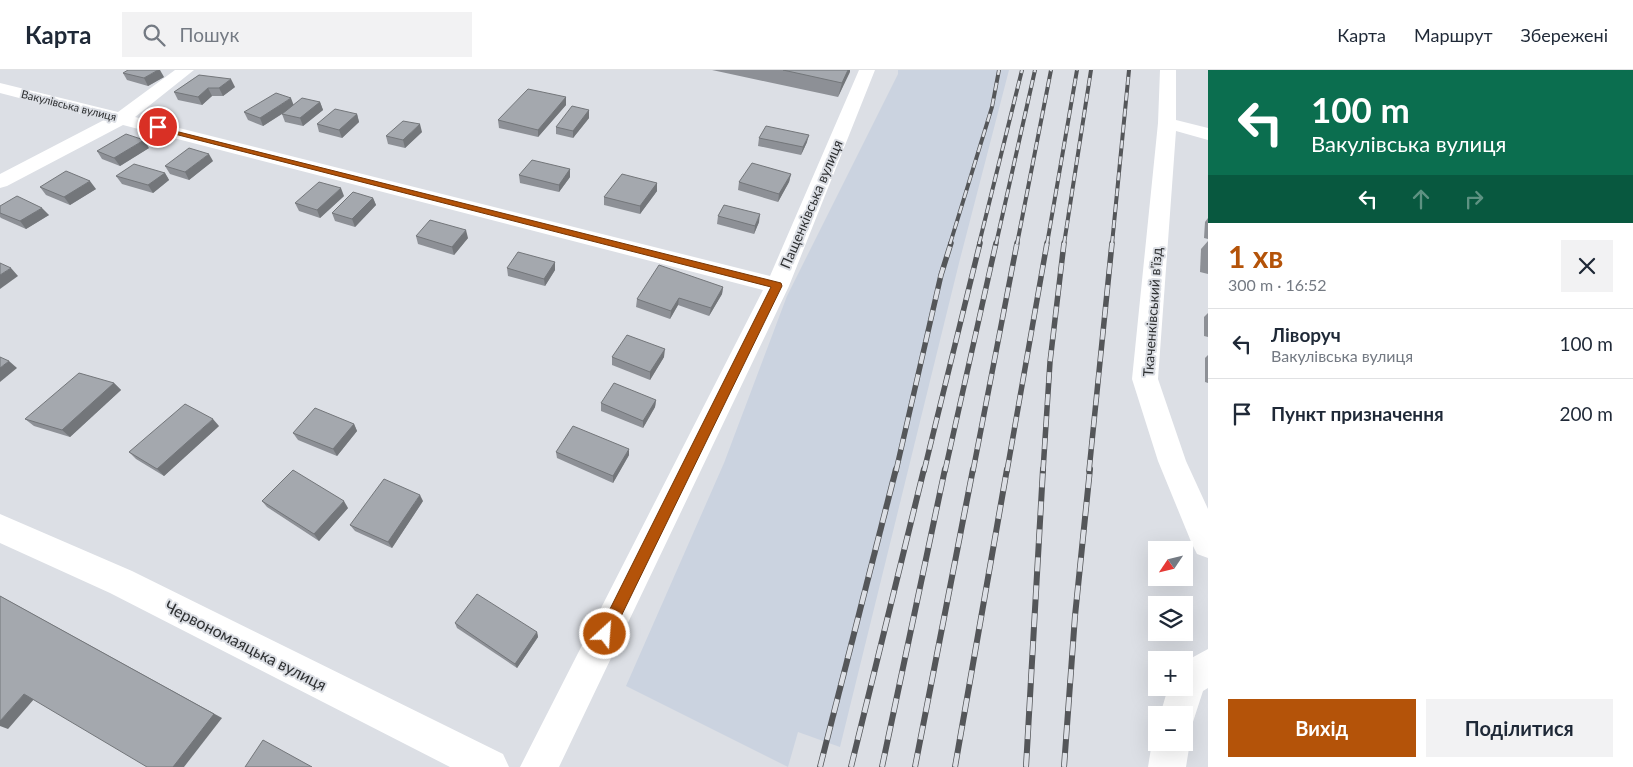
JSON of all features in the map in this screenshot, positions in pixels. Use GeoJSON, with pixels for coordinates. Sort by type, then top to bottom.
{"type":"FeatureCollection","features":[{"type":"Feature","properties":{"kind":"street"},"geometry":{"type":"LineString","coordinates":[[0,182],[122,118],[186,70]]}},
{"type":"Feature","properties":{"kind":"street","name":"Пащенківська вулиця"},"geometry":{"type":"LineString","coordinates":[[539,767],[777,286],[867,70]]}},
{"type":"Feature","properties":{"kind":"street","name":"Ткаченківський в'їзд"},"geometry":{"type":"LineString","coordinates":[[1168,70],[1167,123],[1145,379],[1172,461],[1208,544]]}},
{"type":"Feature","properties":{"kind":"street","name":"Вакулівська вулиця"},"geometry":{"type":"LineString","coordinates":[[0,88],[777,286]]}},
{"type":"Feature","properties":{"kind":"street"},"geometry":{"type":"LineString","coordinates":[[1167,123],[1208,134]]}},
{"type":"Feature","properties":{"kind":"street","name":"Червономаяцька вулиця"},"geometry":{"type":"LineString","coordinates":[[0,528],[121,582],[490,767]]}},
{"type":"Feature","properties":{"kind":"street"},"geometry":{"type":"LineString","coordinates":[[1181,706],[1188,680],[1208,667]]}},
{"type":"Feature","properties":{"kind":"street"},"geometry":{"type":"LineString","coordinates":[[1168,767],[1170,751]]}},
{"type":"Feature","properties":{"kind":"shaded area"},"geometry":{"type":"Polygon","coordinates":[[[898,70],[1009,70],[959,263],[840,747],[798,732],[788,767],[626,686],[724,463],[787,296],[898,74],[898,70]]]}},
{"type":"Feature","properties":{"kind":"building"},"geometry":{"type":"Polygon","coordinates":[[[128,70],[158,70],[144,78],[123,73],[128,70]]]}},
{"type":"Feature","properties":{"kind":"building"},"geometry":{"type":"Polygon","coordinates":[[[783,70],[848,70],[842,83],[783,70]]]}},
{"type":"Feature","properties":{"kind":"building"},"geometry":{"type":"Polygon","coordinates":[[[199,75],[231,79],[219,88],[208,88],[198,97],[174,92],[199,75]]]}},
{"type":"Feature","properties":{"kind":"building"},"geometry":{"type":"Polygon","coordinates":[[[528,89],[566,97],[538,130],[498,120],[528,89]]]}},
{"type":"Feature","properties":{"kind":"building"},"geometry":{"type":"Polygon","coordinates":[[[276,93],[291,98],[260,118],[244,112],[276,93]]]}},
{"type":"Feature","properties":{"kind":"building"},"geometry":{"type":"Polygon","coordinates":[[[302,98],[320,102],[300,118],[282,114],[302,98]]]}},
{"type":"Feature","properties":{"kind":"building"},"geometry":{"type":"Polygon","coordinates":[[[572,106],[589,110],[573,131],[556,127],[572,106]]]}},
{"type":"Feature","properties":{"kind":"building"},"geometry":{"type":"Polygon","coordinates":[[[335,109],[357,114],[339,130],[317,124],[335,109]]]}},
{"type":"Feature","properties":{"kind":"building"},"geometry":{"type":"Polygon","coordinates":[[[403,121],[420,124],[403,140],[386,136],[403,121]]]}},
{"type":"Feature","properties":{"kind":"building"},"geometry":{"type":"Polygon","coordinates":[[[766,126],[809,135],[803,147],[759,138],[766,126]]]}},
{"type":"Feature","properties":{"kind":"building"},"geometry":{"type":"Polygon","coordinates":[[[126,134],[144,140],[114,158],[97,151],[126,134]]]}},
{"type":"Feature","properties":{"kind":"building"},"geometry":{"type":"Polygon","coordinates":[[[189,148],[209,154],[185,172],[165,166],[189,148]]]}},
{"type":"Feature","properties":{"kind":"building"},"geometry":{"type":"Polygon","coordinates":[[[532,160],[570,169],[559,185],[519,175],[532,160]]]}},
{"type":"Feature","properties":{"kind":"building"},"geometry":{"type":"Polygon","coordinates":[[[752,163],[791,174],[779,194],[739,182],[752,163]]]}},
{"type":"Feature","properties":{"kind":"building"},"geometry":{"type":"Polygon","coordinates":[[[134,164],[165,173],[148,185],[116,176],[134,164]]]}},
{"type":"Feature","properties":{"kind":"building"},"geometry":{"type":"Polygon","coordinates":[[[66,171],[90,181],[64,197],[40,187],[66,171]]]}},
{"type":"Feature","properties":{"kind":"building"},"geometry":{"type":"Polygon","coordinates":[[[622,174],[657,183],[640,206],[604,197],[622,174]]]}},
{"type":"Feature","properties":{"kind":"building"},"geometry":{"type":"Polygon","coordinates":[[[319,182],[341,188],[317,210],[295,203],[319,182]]]}},
{"type":"Feature","properties":{"kind":"building"},"geometry":{"type":"Polygon","coordinates":[[[353,192],[373,198],[352,219],[332,213],[353,192]]]}},
{"type":"Feature","properties":{"kind":"building"},"geometry":{"type":"Polygon","coordinates":[[[17,196],[42,208],[20,221],[0,213],[0,206],[17,196]]]}},
{"type":"Feature","properties":{"kind":"building"},"geometry":{"type":"Polygon","coordinates":[[[724,205],[760,214],[755,226],[718,216],[724,205]]]}},
{"type":"Feature","properties":{"kind":"building"},"geometry":{"type":"Polygon","coordinates":[[[430,220],[466,230],[452,247],[416,236],[430,220]]]}},
{"type":"Feature","properties":{"kind":"building"},"geometry":{"type":"Polygon","coordinates":[[[518,252],[555,262],[544,279],[507,268],[518,252]]]}},
{"type":"Feature","properties":{"kind":"building"},"geometry":{"type":"Polygon","coordinates":[[[0,263],[11,268],[0,275],[0,263]]]}},
{"type":"Feature","properties":{"kind":"building"},"geometry":{"type":"Polygon","coordinates":[[[659,265],[723,287],[711,308],[679,298],[671,311],[637,299],[659,265]]]}},
{"type":"Feature","properties":{"kind":"building"},"geometry":{"type":"Polygon","coordinates":[[[627,335],[665,349],[650,372],[612,357],[627,335]]]}},
{"type":"Feature","properties":{"kind":"building"},"geometry":{"type":"Polygon","coordinates":[[[0,357],[9,361],[0,368],[0,357]]]}},
{"type":"Feature","properties":{"kind":"building"},"geometry":{"type":"Polygon","coordinates":[[[79,373],[114,383],[62,430],[25,419],[79,373]]]}},
{"type":"Feature","properties":{"kind":"building"},"geometry":{"type":"Polygon","coordinates":[[[614,383],[656,400],[643,421],[601,403],[614,383]]]}},
{"type":"Feature","properties":{"kind":"building"},"geometry":{"type":"Polygon","coordinates":[[[185,404],[213,419],[157,469],[129,452],[185,404]]]}},
{"type":"Feature","properties":{"kind":"building"},"geometry":{"type":"Polygon","coordinates":[[[315,408],[354,424],[333,449],[293,433],[315,408]]]}},
{"type":"Feature","properties":{"kind":"building"},"geometry":{"type":"Polygon","coordinates":[[[573,426],[629,449],[613,476],[556,452],[573,426]]]}},
{"type":"Feature","properties":{"kind":"building"},"geometry":{"type":"Polygon","coordinates":[[[293,470],[344,501],[314,534],[262,501],[293,470]]]}},
{"type":"Feature","properties":{"kind":"building"},"geometry":{"type":"Polygon","coordinates":[[[384,479],[420,495],[388,542],[350,525],[384,479]]]}},
{"type":"Feature","properties":{"kind":"building"},"geometry":{"type":"Polygon","coordinates":[[[477,594],[537,632],[515,664],[455,623],[477,594]]]}},
{"type":"Feature","properties":{"kind":"building"},"geometry":{"type":"Polygon","coordinates":[[[0,596],[214,714],[173,767],[147,767],[24,694],[0,721],[0,596]]]}},
{"type":"Feature","properties":{"kind":"building"},"geometry":{"type":"Polygon","coordinates":[[[263,740],[312,767],[245,767],[263,740]]]}},
{"type":"Feature","properties":{"kind":"railway"},"geometry":{"type":"LineString","coordinates":[[950,244],[992,107],[999,70]]}},
{"type":"Feature","properties":{"kind":"railway"},"geometry":{"type":"LineString","coordinates":[[979,244],[1022,70]]}},
{"type":"Feature","properties":{"kind":"railway"},"geometry":{"type":"LineString","coordinates":[[996,244],[1035,70]]}},
{"type":"Feature","properties":{"kind":"railway"},"geometry":{"type":"LineString","coordinates":[[1017,244],[1051,70]]}},
{"type":"Feature","properties":{"kind":"railway"},"geometry":{"type":"LineString","coordinates":[[1047,244],[1077,70]]}},
{"type":"Feature","properties":{"kind":"railway"},"geometry":{"type":"LineString","coordinates":[[1064,244],[1091,70]]}},
{"type":"Feature","properties":{"kind":"railway"},"geometry":{"type":"LineString","coordinates":[[1112,244],[1129,70]]}},
{"type":"Feature","properties":{"kind":"railway"},"geometry":{"type":"LineString","coordinates":[[896,471],[941,275],[951,243]]}},
{"type":"Feature","properties":{"kind":"railway"},"geometry":{"type":"LineString","coordinates":[[924,471],[980,243]]}},
{"type":"Feature","properties":{"kind":"railway"},"geometry":{"type":"LineString","coordinates":[[945,471],[996,243]]}},
{"type":"Feature","properties":{"kind":"railway"},"geometry":{"type":"LineString","coordinates":[[973,471],[1017,243]]}},
{"type":"Feature","properties":{"kind":"railway"},"geometry":{"type":"LineString","coordinates":[[1007,471],[1047,243]]}},
{"type":"Feature","properties":{"kind":"railway"},"geometry":{"type":"LineString","coordinates":[[1043,471],[1050,362],[1064,243]]}},
{"type":"Feature","properties":{"kind":"railway"},"geometry":{"type":"LineString","coordinates":[[1089,471],[1112,243]]}},
{"type":"Feature","properties":{"kind":"railway"},"geometry":{"type":"LineString","coordinates":[[820,767],[896,469]]}},
{"type":"Feature","properties":{"kind":"railway"},"geometry":{"type":"LineString","coordinates":[[851,767],[924,469]]}},
{"type":"Feature","properties":{"kind":"railway"},"geometry":{"type":"LineString","coordinates":[[882,767],[945,469]]}},
{"type":"Feature","properties":{"kind":"railway"},"geometry":{"type":"LineString","coordinates":[[915,767],[973,469]]}},
{"type":"Feature","properties":{"kind":"railway"},"geometry":{"type":"LineString","coordinates":[[955,767],[1007,469]]}},
{"type":"Feature","properties":{"kind":"railway"},"geometry":{"type":"LineString","coordinates":[[1026,767],[1043,469]]}},
{"type":"Feature","properties":{"kind":"railway"},"geometry":{"type":"LineString","coordinates":[[1064,767],[1075,616],[1090,469]]}},
{"type":"Feature","properties":{"kind":"route"},"geometry":{"type":"LineString","coordinates":[[158,127],[777,286],[605,634]]}}]}
